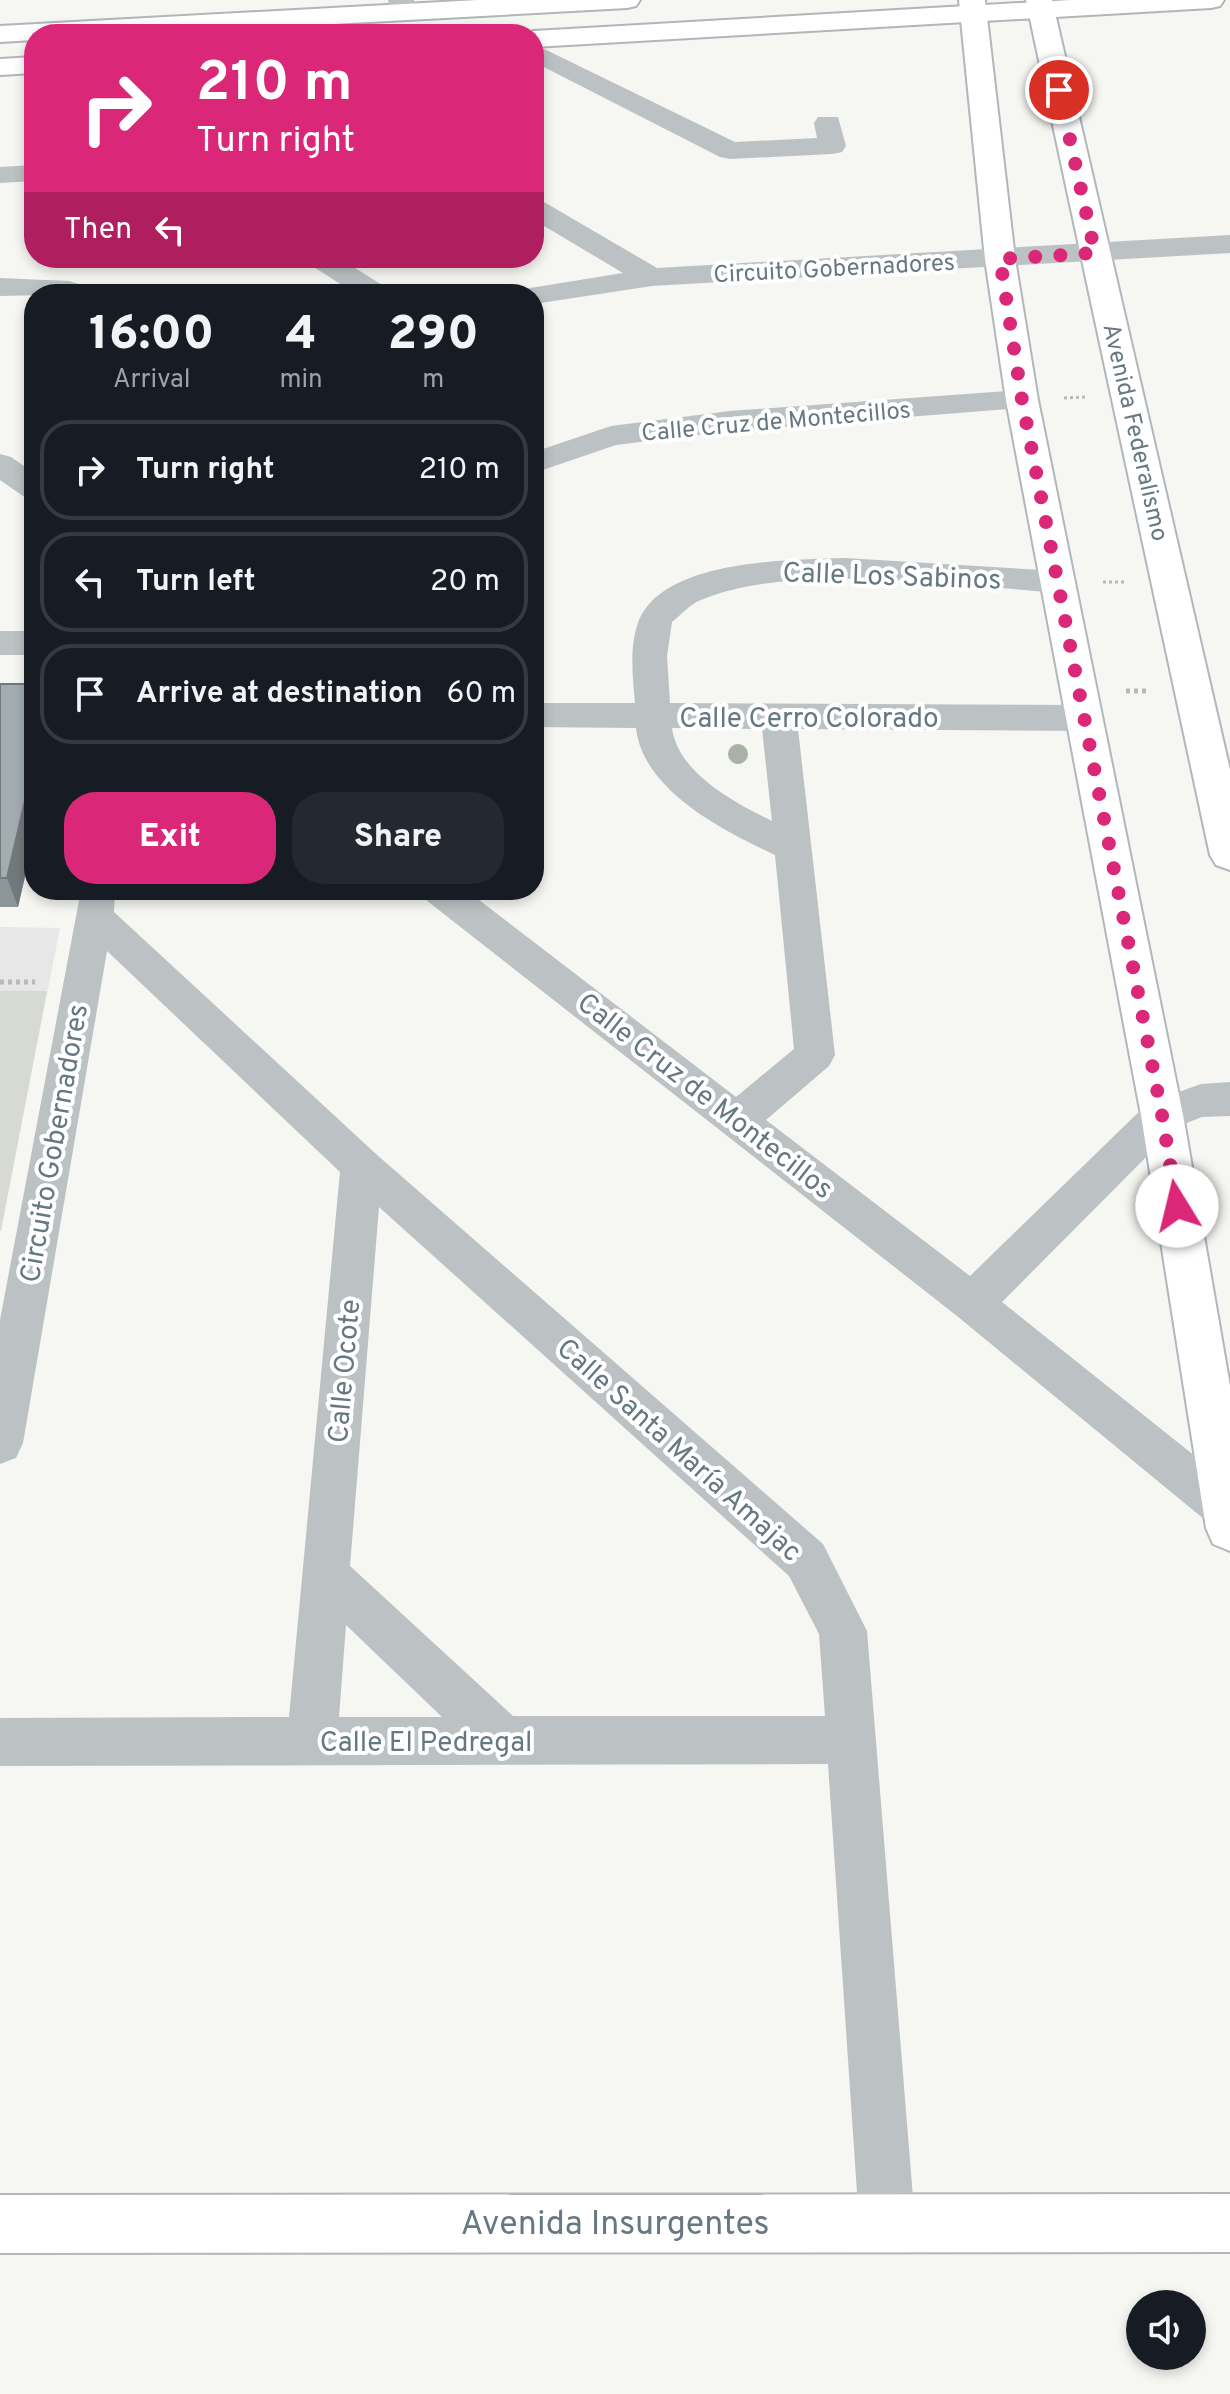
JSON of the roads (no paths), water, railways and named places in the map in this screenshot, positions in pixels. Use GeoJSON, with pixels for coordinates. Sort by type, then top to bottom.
{"type":"FeatureCollection","features":[{"type":"Feature","properties":{"kind":"main road"},"geometry":{"type":"LineString","coordinates":[[143,24],[401,6],[627,0]]}},
{"type":"Feature","properties":{"kind":"main road"},"geometry":{"type":"LineString","coordinates":[[544,38],[974,7],[1211,0]]}},
{"type":"Feature","properties":{"kind":"main road","name":"Avenida Federalismo"},"geometry":{"type":"LineString","coordinates":[[1040,5],[1230,855]]}},
{"type":"Feature","properties":{"kind":"main road"},"geometry":{"type":"LineString","coordinates":[[974,7],[1000,259],[1022,400],[1162,1115],[1228,1518]]}},
{"type":"Feature","properties":{"kind":"main road"},"geometry":{"type":"LineString","coordinates":[[0,34],[24,32]]}},
{"type":"Feature","properties":{"kind":"main road"},"geometry":{"type":"LineString","coordinates":[[0,67],[24,66]]}},
{"type":"Feature","properties":{"kind":"main road","name":"Avenida Insurgentes"},"geometry":{"type":"LineString","coordinates":[[0,2224],[1230,2223]]}},
{"type":"Feature","properties":{"kind":"street"},"geometry":{"type":"LineString","coordinates":[[544,57],[730,151],[832,146],[828,123]]}},
{"type":"Feature","properties":{"kind":"street"},"geometry":{"type":"LineString","coordinates":[[0,175],[24,174]]}},
{"type":"Feature","properties":{"kind":"street"},"geometry":{"type":"LineString","coordinates":[[544,214],[652,277]]}},
{"type":"Feature","properties":{"kind":"street","name":"Circuito Gobernadores"},"geometry":{"type":"LineString","coordinates":[[544,293],[652,277],[1230,244]]}},
{"type":"Feature","properties":{"kind":"street"},"geometry":{"type":"LineString","coordinates":[[335,268],[361,284]]}},
{"type":"Feature","properties":{"kind":"street"},"geometry":{"type":"LineString","coordinates":[[0,287],[24,288]]}},
{"type":"Feature","properties":{"kind":"street","name":"Calle Cruz de Montecillos"},"geometry":{"type":"LineString","coordinates":[[544,459],[611,436],[730,421],[1022,400]]}},
{"type":"Feature","properties":{"kind":"street"},"geometry":{"type":"LineString","coordinates":[[0,464],[24,482]]}},
{"type":"Feature","properties":{"kind":"street","name":"Calle Los Sabinos"},"geometry":{"type":"LineString","coordinates":[[792,847],[740,823],[707,802],[682,780],[657,745],[650,652],[658,616],[692,587],[759,571],[827,568],[1057,582]]}},
{"type":"Feature","properties":{"kind":"street"},"geometry":{"type":"LineString","coordinates":[[0,643],[24,643]]}},
{"type":"Feature","properties":{"kind":"street","name":"Calle Cerro Colorado"},"geometry":{"type":"LineString","coordinates":[[544,715],[779,718],[1082,705]]}},
{"type":"Feature","properties":{"kind":"street"},"geometry":{"type":"LineString","coordinates":[[738,1119],[815,1055],[779,718]]}},
{"type":"Feature","properties":{"kind":"street","name":"Calle Cruz de Montecillos"},"geometry":{"type":"LineString","coordinates":[[452,900],[972,1303],[1228,1518]]}},
{"type":"Feature","properties":{"kind":"street","name":"Circuito Gobernadores"},"geometry":{"type":"LineString","coordinates":[[0,1443],[16,1260],[96,903]]}},
{"type":"Feature","properties":{"kind":"street","name":"Calle Santa María Amajac"},"geometry":{"type":"LineString","coordinates":[[96,903],[361,1166],[806,1560],[843,1631],[887,2222]]}},
{"type":"Feature","properties":{"kind":"street"},"geometry":{"type":"LineString","coordinates":[[972,1303],[1162,1115],[1201,1101],[1230,1099]]}},
{"type":"Feature","properties":{"kind":"street","name":"Calle Ocote"},"geometry":{"type":"LineString","coordinates":[[312,1741],[361,1166]]}},
{"type":"Feature","properties":{"kind":"street"},"geometry":{"type":"LineString","coordinates":[[326,1575],[504,1741]]}},
{"type":"Feature","properties":{"kind":"street","name":"Calle El Pedregal"},"geometry":{"type":"LineString","coordinates":[[0,1742],[852,1740]]}}]}
